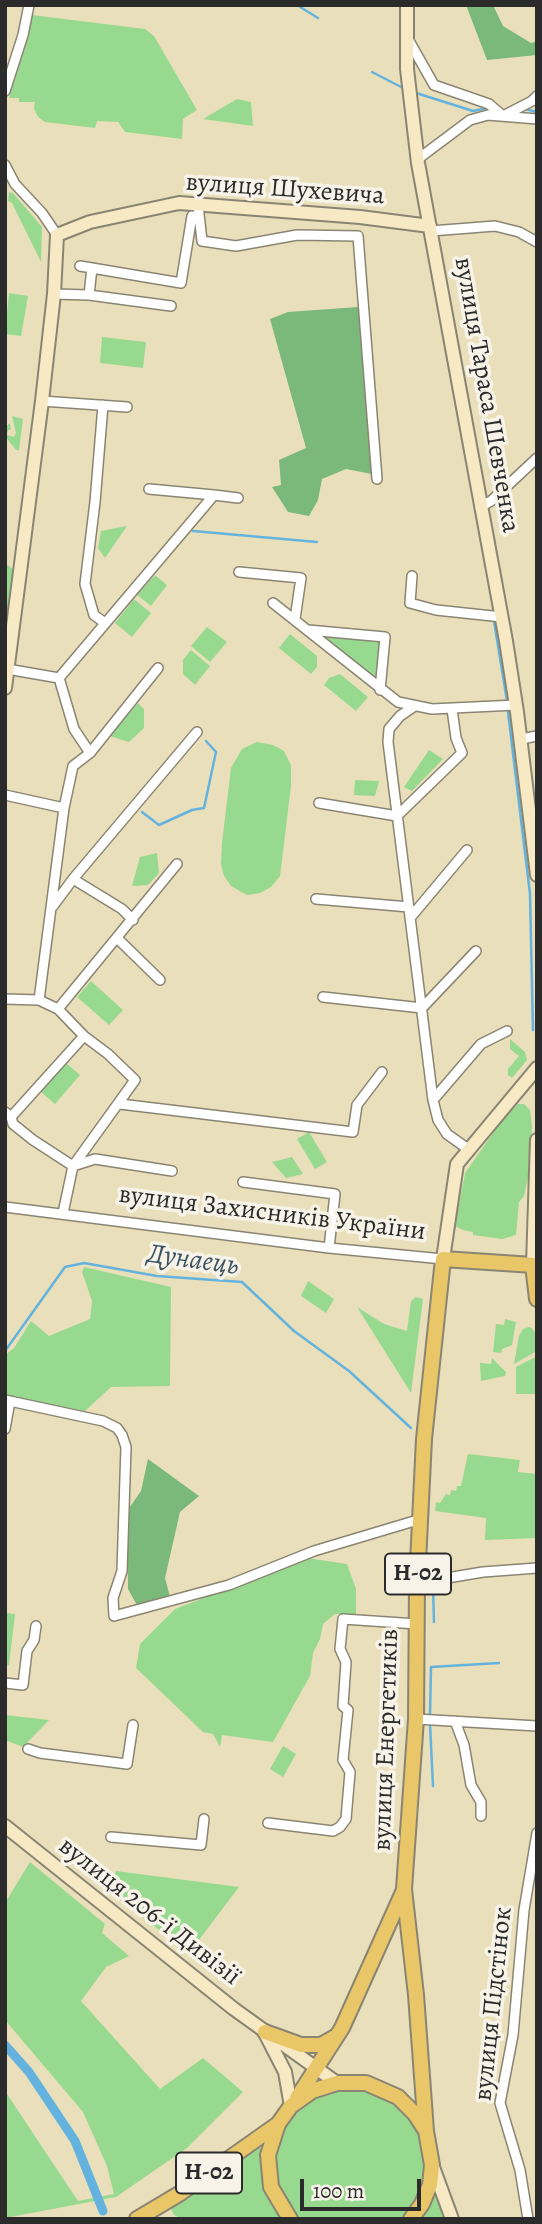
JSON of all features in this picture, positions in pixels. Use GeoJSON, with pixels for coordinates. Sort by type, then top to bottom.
{"type":"FeatureCollection","features":[{"type":"Feature","properties":{"kind":"main road","name":"вулиця Захисників України"},"geometry":{"type":"LineString","coordinates":[[443,1259],[533,1265]]}},
{"type":"Feature","properties":{"kind":"main road","name":"вулиця Енергетиків"},"geometry":{"type":"LineString","coordinates":[[426,2132],[416,1995],[404,1889],[416,1720],[417,1583],[424,1439],[443,1259]]}},
{"type":"Feature","properties":{"kind":"main road"},"geometry":{"type":"LineString","coordinates":[[533,1265],[537,1299]]}},
{"type":"Feature","properties":{"kind":"main road","name":"вулиця Енергетиків"},"geometry":{"type":"LineString","coordinates":[[292,2106],[337,2036],[404,1889]]}},
{"type":"Feature","properties":{"kind":"main road"},"geometry":{"type":"LineString","coordinates":[[265,2032],[301,2045],[321,2045],[337,2036]]}},
{"type":"Feature","properties":{"kind":"main road","name":"Н-02"},"geometry":{"type":"LineString","coordinates":[[137,2219],[179,2194],[278,2124],[292,2106],[312,2091],[337,2083],[366,2083],[398,2097],[415,2114],[426,2132],[432,2165],[426,2195],[411,2219]]}},
{"type":"Feature","properties":{"kind":"main road","name":"Н-02"},"geometry":{"type":"LineString","coordinates":[[278,2124],[268,2154],[271,2187],[290,2219]]}},
{"type":"Feature","properties":{"kind":"street"},"geometry":{"type":"LineString","coordinates":[[5,91],[23,35],[29,5]]}},
{"type":"Feature","properties":{"kind":"street","name":"вулиця Тараса Шевченка"},"geometry":{"type":"LineString","coordinates":[[407,5],[407,69],[418,159],[502,617],[521,738],[537,875]]}},
{"type":"Feature","properties":{"kind":"street"},"geometry":{"type":"LineString","coordinates":[[408,38],[434,86],[489,104],[503,116]]}},
{"type":"Feature","properties":{"kind":"street"},"geometry":{"type":"LineString","coordinates":[[503,116],[532,102],[537,96]]}},
{"type":"Feature","properties":{"kind":"street"},"geometry":{"type":"LineString","coordinates":[[418,159],[470,120],[488,115],[537,119]]}},
{"type":"Feature","properties":{"kind":"street"},"geometry":{"type":"LineString","coordinates":[[5,165],[15,184],[57,234],[54,294],[42,401],[5,688]]}},
{"type":"Feature","properties":{"kind":"street","name":"вулиця Шухевича"},"geometry":{"type":"LineString","coordinates":[[57,234],[90,222],[179,203],[195,210],[395,220],[431,229]]}},
{"type":"Feature","properties":{"kind":"street"},"geometry":{"type":"LineString","coordinates":[[195,210],[202,241],[236,246],[297,235],[358,236],[377,479]]}},
{"type":"Feature","properties":{"kind":"street"},"geometry":{"type":"LineString","coordinates":[[80,266],[181,283],[195,210]]}},
{"type":"Feature","properties":{"kind":"street"},"geometry":{"type":"LineString","coordinates":[[431,229],[495,226],[519,232],[537,242]]}},
{"type":"Feature","properties":{"kind":"street"},"geometry":{"type":"LineString","coordinates":[[89,295],[92,268]]}},
{"type":"Feature","properties":{"kind":"street"},"geometry":{"type":"LineString","coordinates":[[54,294],[89,295],[171,306]]}},
{"type":"Feature","properties":{"kind":"street"},"geometry":{"type":"LineString","coordinates":[[42,401],[127,407]]}},
{"type":"Feature","properties":{"kind":"street"},"geometry":{"type":"LineString","coordinates":[[103,405],[85,584],[94,615],[105,623]]}},
{"type":"Feature","properties":{"kind":"street"},"geometry":{"type":"LineString","coordinates":[[480,506],[491,501],[537,458]]}},
{"type":"Feature","properties":{"kind":"street"},"geometry":{"type":"LineString","coordinates":[[149,489],[238,498]]}},
{"type":"Feature","properties":{"kind":"street"},"geometry":{"type":"LineString","coordinates":[[59,678],[214,495]]}},
{"type":"Feature","properties":{"kind":"street"},"geometry":{"type":"LineString","coordinates":[[239,572],[301,578],[295,620]]}},
{"type":"Feature","properties":{"kind":"street"},"geometry":{"type":"LineString","coordinates":[[412,576],[410,603],[436,610],[502,617]]}},
{"type":"Feature","properties":{"kind":"street"},"geometry":{"type":"LineString","coordinates":[[273,603],[398,702],[413,707],[452,709],[516,705]]}},
{"type":"Feature","properties":{"kind":"street"},"geometry":{"type":"LineString","coordinates":[[307,629],[385,637],[380,690]]}},
{"type":"Feature","properties":{"kind":"street"},"geometry":{"type":"LineString","coordinates":[[39,1000],[64,808],[73,766],[89,753],[158,668]]}},
{"type":"Feature","properties":{"kind":"street"},"geometry":{"type":"LineString","coordinates":[[7,669],[59,678]]}},
{"type":"Feature","properties":{"kind":"street"},"geometry":{"type":"LineString","coordinates":[[59,678],[74,729],[89,753]]}},
{"type":"Feature","properties":{"kind":"street"},"geometry":{"type":"LineString","coordinates":[[413,707],[389,729],[388,742],[397,816],[433,1100],[438,1120],[447,1134],[468,1149]]}},
{"type":"Feature","properties":{"kind":"street"},"geometry":{"type":"LineString","coordinates":[[397,816],[462,753],[456,738],[452,709]]}},
{"type":"Feature","properties":{"kind":"street"},"geometry":{"type":"LineString","coordinates":[[52,907],[197,732]]}},
{"type":"Feature","properties":{"kind":"street"},"geometry":{"type":"LineString","coordinates":[[521,738],[537,737]]}},
{"type":"Feature","properties":{"kind":"street"},"geometry":{"type":"LineString","coordinates":[[5,795],[64,808]]}},
{"type":"Feature","properties":{"kind":"street"},"geometry":{"type":"LineString","coordinates":[[319,803],[397,816]]}},
{"type":"Feature","properties":{"kind":"street"},"geometry":{"type":"LineString","coordinates":[[410,918],[467,850]]}},
{"type":"Feature","properties":{"kind":"street"},"geometry":{"type":"LineString","coordinates":[[58,1009],[177,864]]}},
{"type":"Feature","properties":{"kind":"street"},"geometry":{"type":"LineString","coordinates":[[73,879],[122,909],[133,920]]}},
{"type":"Feature","properties":{"kind":"street"},"geometry":{"type":"LineString","coordinates":[[316,899],[409,907]]}},
{"type":"Feature","properties":{"kind":"street"},"geometry":{"type":"LineString","coordinates":[[118,939],[160,980]]}},
{"type":"Feature","properties":{"kind":"street"},"geometry":{"type":"LineString","coordinates":[[422,1008],[476,951]]}},
{"type":"Feature","properties":{"kind":"street"},"geometry":{"type":"LineString","coordinates":[[323,997],[422,1008]]}},
{"type":"Feature","properties":{"kind":"street"},"geometry":{"type":"LineString","coordinates":[[5,999],[39,1000],[58,1009],[83,1036],[108,1054],[135,1080],[73,1166],[63,1213]]}},
{"type":"Feature","properties":{"kind":"street"},"geometry":{"type":"LineString","coordinates":[[433,1100],[481,1044],[507,1031]]}},
{"type":"Feature","properties":{"kind":"street"},"geometry":{"type":"LineString","coordinates":[[73,1166],[13,1124],[8,1114],[83,1036]]}},
{"type":"Feature","properties":{"kind":"street"},"geometry":{"type":"LineString","coordinates":[[443,1259],[457,1164],[537,1068]]}},
{"type":"Feature","properties":{"kind":"street"},"geometry":{"type":"LineString","coordinates":[[120,1104],[353,1132],[357,1105],[382,1072]]}},
{"type":"Feature","properties":{"kind":"street"},"geometry":{"type":"LineString","coordinates":[[533,1265],[537,1140]]}},
{"type":"Feature","properties":{"kind":"street"},"geometry":{"type":"LineString","coordinates":[[73,1166],[95,1159],[172,1171]]}},
{"type":"Feature","properties":{"kind":"street"},"geometry":{"type":"LineString","coordinates":[[243,1182],[335,1195],[329,1248]]}},
{"type":"Feature","properties":{"kind":"street","name":"вулиця Захисників України"},"geometry":{"type":"LineString","coordinates":[[5,1207],[329,1248],[443,1259]]}},
{"type":"Feature","properties":{"kind":"street"},"geometry":{"type":"LineString","coordinates":[[5,1429],[8,1401],[103,1421],[117,1428],[122,1435],[126,1447],[122,1571],[113,1598],[114,1616],[229,1585],[314,1551],[421,1519]]}},
{"type":"Feature","properties":{"kind":"street"},"geometry":{"type":"LineString","coordinates":[[417,1583],[483,1572],[537,1568]]}},
{"type":"Feature","properties":{"kind":"street"},"geometry":{"type":"LineString","coordinates":[[268,1823],[333,1831],[346,1819],[350,1772],[343,1760],[348,1710],[343,1706],[346,1662],[340,1649],[342,1619],[417,1623]]}},
{"type":"Feature","properties":{"kind":"street"},"geometry":{"type":"LineString","coordinates":[[5,1683],[23,1685],[27,1651],[34,1640],[36,1626]]}},
{"type":"Feature","properties":{"kind":"street"},"geometry":{"type":"LineString","coordinates":[[416,1720],[537,1726]]}},
{"type":"Feature","properties":{"kind":"street"},"geometry":{"type":"LineString","coordinates":[[455,1721],[464,1745],[471,1785],[481,1802],[481,1816]]}},
{"type":"Feature","properties":{"kind":"street"},"geometry":{"type":"LineString","coordinates":[[28,1749],[40,1753],[127,1764],[133,1725]]}},
{"type":"Feature","properties":{"kind":"street"},"geometry":{"type":"LineString","coordinates":[[111,1838],[201,1845],[204,1819]]}},
{"type":"Feature","properties":{"kind":"street","name":"вулиця 206-ї Дивізії"},"geometry":{"type":"LineString","coordinates":[[5,1826],[265,2032],[337,2083]]}},
{"type":"Feature","properties":{"kind":"street","name":"вулиця Підстінок"},"geometry":{"type":"LineString","coordinates":[[528,2219],[520,2170],[500,2104],[513,2035],[524,1910],[537,1833]]}},
{"type":"Feature","properties":{"kind":"street","name":"вулиця 206-ї Дивізії"},"geometry":{"type":"LineString","coordinates":[[265,2032],[285,2072],[292,2106]]}},
{"type":"Feature","properties":{"kind":"street"},"geometry":{"type":"LineString","coordinates":[[432,2165],[452,2219]]}},
{"type":"Feature","properties":{"kind":"green space"},"geometry":{"type":"Polygon","coordinates":[[[466,5],[493,5],[503,26],[531,43],[537,41],[537,55],[487,60],[466,5]]]}},
{"type":"Feature","properties":{"kind":"green space"},"geometry":{"type":"Polygon","coordinates":[[[32,15],[145,29],[154,36],[197,110],[183,119],[182,139],[125,132],[118,122],[97,121],[95,128],[45,122],[38,117],[34,109],[35,102],[19,102],[19,98],[9,98],[32,15]]]}},
{"type":"Feature","properties":{"kind":"green space"},"geometry":{"type":"Polygon","coordinates":[[[237,99],[251,102],[253,126],[203,119],[237,99]]]}},
{"type":"Feature","properties":{"kind":"green space"},"geometry":{"type":"Polygon","coordinates":[[[9,192],[13,193],[42,227],[41,262],[12,203],[8,201],[9,192]]]}},
{"type":"Feature","properties":{"kind":"green space"},"geometry":{"type":"Polygon","coordinates":[[[9,293],[28,296],[21,336],[5,334],[9,293]]]}},
{"type":"Feature","properties":{"kind":"green space"},"geometry":{"type":"Polygon","coordinates":[[[358,307],[372,474],[346,469],[322,479],[318,500],[309,516],[288,512],[272,487],[281,485],[279,460],[306,448],[270,319],[288,312],[358,307]]]}},
{"type":"Feature","properties":{"kind":"green space"},"geometry":{"type":"Polygon","coordinates":[[[102,337],[146,342],[143,368],[100,363],[102,337]]]}},
{"type":"Feature","properties":{"kind":"green space"},"geometry":{"type":"Polygon","coordinates":[[[12,416],[23,419],[19,450],[16,450],[5,436],[5,427],[10,423],[11,430],[8,430],[7,435],[14,437],[16,433],[12,416]]]}},
{"type":"Feature","properties":{"kind":"green space"},"geometry":{"type":"Polygon","coordinates":[[[127,526],[105,558],[98,548],[101,531],[127,526]]]}},
{"type":"Feature","properties":{"kind":"green space"},"geometry":{"type":"Polygon","coordinates":[[[5,563],[19,574],[5,688],[5,563]]]}},
{"type":"Feature","properties":{"kind":"green space"},"geometry":{"type":"Polygon","coordinates":[[[155,575],[167,585],[151,606],[137,595],[155,575]]]}},
{"type":"Feature","properties":{"kind":"green space"},"geometry":{"type":"Polygon","coordinates":[[[134,599],[151,613],[132,637],[115,623],[134,599]]]}},
{"type":"Feature","properties":{"kind":"green space"},"geometry":{"type":"Polygon","coordinates":[[[207,627],[227,642],[210,662],[191,646],[207,627]]]}},
{"type":"Feature","properties":{"kind":"green space"},"geometry":{"type":"Polygon","coordinates":[[[290,634],[317,656],[317,667],[311,674],[279,648],[290,634]]]}},
{"type":"Feature","properties":{"kind":"green space"},"geometry":{"type":"Polygon","coordinates":[[[320,635],[379,642],[376,679],[320,635]]]}},
{"type":"Feature","properties":{"kind":"green space"},"geometry":{"type":"Polygon","coordinates":[[[191,650],[210,666],[195,685],[183,674],[183,660],[191,650]]]}},
{"type":"Feature","properties":{"kind":"green space"},"geometry":{"type":"Polygon","coordinates":[[[340,674],[368,697],[356,711],[324,685],[329,678],[340,674]]]}},
{"type":"Feature","properties":{"kind":"green space"},"geometry":{"type":"Polygon","coordinates":[[[138,703],[144,709],[144,728],[129,742],[109,736],[138,703]]]}},
{"type":"Feature","properties":{"kind":"green space"},"geometry":{"type":"Polygon","coordinates":[[[257,742],[273,745],[284,751],[291,765],[291,786],[280,876],[271,887],[260,893],[247,895],[231,886],[224,876],[221,865],[222,843],[231,768],[242,749],[257,742]]]}},
{"type":"Feature","properties":{"kind":"green space"},"geometry":{"type":"Polygon","coordinates":[[[429,750],[443,759],[412,791],[404,787],[429,750]]]}},
{"type":"Feature","properties":{"kind":"green space"},"geometry":{"type":"Polygon","coordinates":[[[355,780],[379,781],[375,796],[354,795],[355,780]]]}},
{"type":"Feature","properties":{"kind":"green space"},"geometry":{"type":"Polygon","coordinates":[[[157,853],[159,873],[148,885],[132,886],[140,857],[157,853]]]}},
{"type":"Feature","properties":{"kind":"green space"},"geometry":{"type":"Polygon","coordinates":[[[91,981],[123,1010],[109,1025],[77,997],[91,981]]]}},
{"type":"Feature","properties":{"kind":"green space"},"geometry":{"type":"Polygon","coordinates":[[[510,1039],[525,1052],[527,1060],[512,1078],[508,1075],[508,1069],[519,1056],[510,1049],[510,1039]]]}},
{"type":"Feature","properties":{"kind":"green space"},"geometry":{"type":"Polygon","coordinates":[[[66,1063],[80,1075],[55,1104],[41,1092],[66,1063]]]}},
{"type":"Feature","properties":{"kind":"green space"},"geometry":{"type":"Polygon","coordinates":[[[518,1104],[524,1104],[530,1110],[532,1126],[529,1173],[524,1196],[519,1202],[516,1235],[502,1239],[473,1235],[473,1232],[455,1226],[465,1173],[503,1119],[518,1104]]]}},
{"type":"Feature","properties":{"kind":"green space"},"geometry":{"type":"Polygon","coordinates":[[[309,1132],[327,1162],[315,1169],[297,1139],[309,1132]]]}},
{"type":"Feature","properties":{"kind":"green space"},"geometry":{"type":"Polygon","coordinates":[[[292,1157],[303,1174],[286,1178],[272,1162],[292,1157]]]}},
{"type":"Feature","properties":{"kind":"green space"},"geometry":{"type":"Polygon","coordinates":[[[84,1267],[171,1287],[170,1386],[111,1387],[85,1411],[5,1396],[5,1355],[14,1348],[31,1321],[49,1336],[90,1319],[92,1301],[82,1272],[84,1267]]]}},
{"type":"Feature","properties":{"kind":"green space"},"geometry":{"type":"Polygon","coordinates":[[[308,1281],[334,1299],[326,1313],[301,1296],[308,1281]]]}},
{"type":"Feature","properties":{"kind":"green space"},"geometry":{"type":"Polygon","coordinates":[[[416,1297],[423,1299],[411,1393],[357,1307],[384,1324],[407,1331],[411,1301],[416,1297]]]}},
{"type":"Feature","properties":{"kind":"green space"},"geometry":{"type":"Polygon","coordinates":[[[505,1319],[516,1322],[512,1345],[502,1349],[501,1353],[493,1352],[496,1324],[504,1325],[505,1319]]]}},
{"type":"Feature","properties":{"kind":"green space"},"geometry":{"type":"Polygon","coordinates":[[[529,1327],[537,1335],[537,1351],[514,1364],[519,1336],[523,1329],[529,1327]]]}},
{"type":"Feature","properties":{"kind":"green space"},"geometry":{"type":"Polygon","coordinates":[[[537,1356],[537,1394],[516,1394],[516,1367],[537,1356]]]}},
{"type":"Feature","properties":{"kind":"green space"},"geometry":{"type":"Polygon","coordinates":[[[492,1358],[506,1372],[505,1376],[481,1381],[480,1363],[491,1364],[492,1358]]]}},
{"type":"Feature","properties":{"kind":"green space"},"geometry":{"type":"Polygon","coordinates":[[[468,1454],[520,1460],[518,1472],[537,1474],[537,1538],[485,1540],[486,1518],[435,1511],[436,1502],[440,1503],[446,1494],[450,1495],[451,1490],[456,1491],[457,1486],[461,1486],[468,1454]]]}},
{"type":"Feature","properties":{"kind":"green space"},"geometry":{"type":"Polygon","coordinates":[[[148,1459],[199,1496],[180,1512],[165,1578],[170,1597],[138,1607],[128,1589],[127,1511],[141,1491],[148,1459]]]}},
{"type":"Feature","properties":{"kind":"green space"},"geometry":{"type":"Polygon","coordinates":[[[307,1558],[347,1564],[356,1589],[356,1614],[335,1614],[323,1624],[313,1653],[310,1676],[273,1742],[222,1735],[220,1747],[213,1734],[203,1732],[136,1668],[140,1644],[175,1609],[307,1558]]]}},
{"type":"Feature","properties":{"kind":"green space"},"geometry":{"type":"Polygon","coordinates":[[[5,1613],[15,1614],[9,1665],[5,1664],[5,1613]]]}},
{"type":"Feature","properties":{"kind":"green space"},"geometry":{"type":"Polygon","coordinates":[[[5,1715],[49,1720],[23,1747],[5,1740],[5,1715]]]}},
{"type":"Feature","properties":{"kind":"green space"},"geometry":{"type":"Polygon","coordinates":[[[283,1746],[296,1754],[283,1777],[270,1769],[283,1746]]]}},
{"type":"Feature","properties":{"kind":"green space"},"geometry":{"type":"Polygon","coordinates":[[[30,1862],[105,1924],[102,1933],[129,1956],[106,1967],[81,2001],[160,2089],[203,2058],[243,2092],[187,2148],[116,2197],[5,2218],[5,2091],[78,2201],[114,2194],[107,2166],[83,2112],[5,2020],[5,1903],[30,1862]]]}},
{"type":"Feature","properties":{"kind":"green space"},"geometry":{"type":"Polygon","coordinates":[[[116,1871],[239,1887],[189,1953],[107,1890],[116,1871]]]}},
{"type":"Feature","properties":{"kind":"green space"},"geometry":{"type":"Polygon","coordinates":[[[357,2088],[376,2093],[393,2103],[418,2133],[424,2172],[419,2191],[400,2219],[298,2219],[279,2194],[274,2175],[273,2155],[288,2119],[301,2104],[318,2094],[357,2088]]]}},
{"type":"Feature","properties":{"kind":"green space"},"geometry":{"type":"Polygon","coordinates":[[[258,2146],[264,2151],[263,2177],[281,2219],[181,2219],[173,2214],[171,2207],[258,2146]]]}},
{"type":"Feature","properties":{"kind":"green space"},"geometry":{"type":"Polygon","coordinates":[[[437,2196],[449,2219],[418,2219],[430,2198],[437,2196]]]}},
{"type":"Feature","properties":{"kind":"waterway"},"geometry":{"type":"LineString","coordinates":[[297,5],[318,18]]}},
{"type":"Feature","properties":{"kind":"waterway"},"geometry":{"type":"LineString","coordinates":[[372,72],[407,90]]}},
{"type":"Feature","properties":{"kind":"waterway"},"geometry":{"type":"LineString","coordinates":[[413,92],[473,111],[487,108]]}},
{"type":"Feature","properties":{"kind":"waterway"},"geometry":{"type":"LineString","coordinates":[[525,109],[537,112]]}},
{"type":"Feature","properties":{"kind":"waterway"},"geometry":{"type":"LineString","coordinates":[[193,531],[317,542]]}},
{"type":"Feature","properties":{"kind":"waterway"},"geometry":{"type":"LineString","coordinates":[[494,621],[507,701]]}},
{"type":"Feature","properties":{"kind":"waterway"},"geometry":{"type":"LineString","coordinates":[[508,712],[530,894],[533,1030]]}},
{"type":"Feature","properties":{"kind":"waterway"},"geometry":{"type":"LineString","coordinates":[[142,812],[159,825],[192,810],[204,808],[216,752],[206,741]]}},
{"type":"Feature","properties":{"kind":"waterway","name":"Дунаець"},"geometry":{"type":"LineString","coordinates":[[5,1351],[65,1267],[84,1263],[157,1276],[242,1282],[294,1331],[349,1371],[411,1428]]}},
{"type":"Feature","properties":{"kind":"waterway"},"geometry":{"type":"LineString","coordinates":[[433,1587],[434,1622]]}},
{"type":"Feature","properties":{"kind":"waterway"},"geometry":{"type":"LineString","coordinates":[[430,1714],[431,1667],[499,1663]]}},
{"type":"Feature","properties":{"kind":"waterway"},"geometry":{"type":"LineString","coordinates":[[430,1724],[433,1786]]}},
{"type":"Feature","properties":{"kind":"waterway"},"geometry":{"type":"LineString","coordinates":[[5,2045],[29,2072],[75,2141],[103,2211]]}}]}
